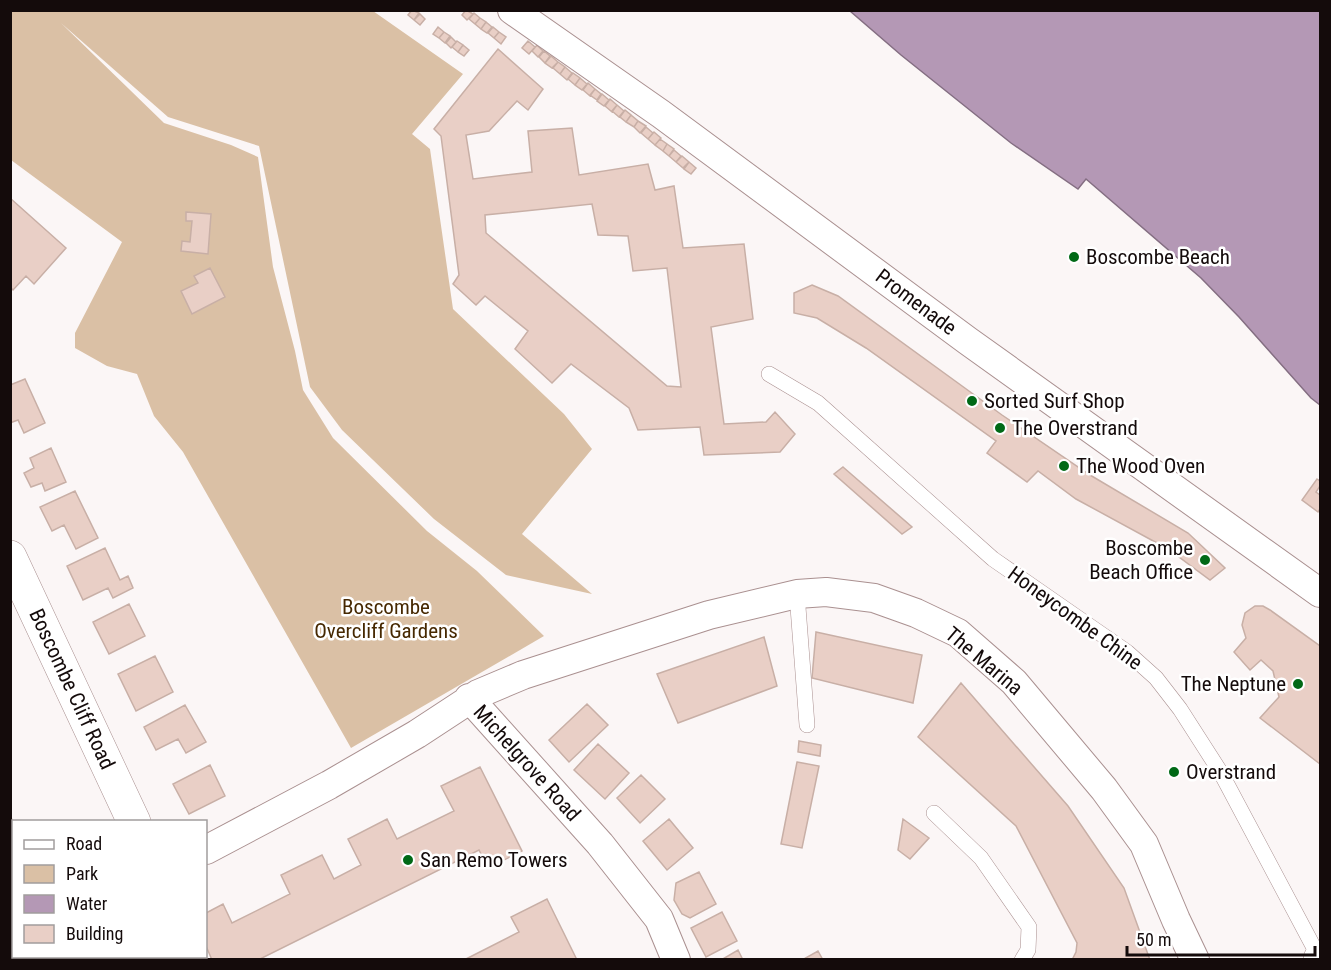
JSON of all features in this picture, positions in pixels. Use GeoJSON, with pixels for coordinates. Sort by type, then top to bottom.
{"type":"FeatureCollection","features":[{"type":"Feature","properties":{"kind":"street","name":"Promenade"},"geometry":{"type":"LineString","coordinates":[[512,10],[661,114],[968,341],[1320,593]]}},
{"type":"Feature","properties":{"kind":"street","name":"Boscombe Cliff Road"},"geometry":{"type":"LineString","coordinates":[[10,557],[133,820]]}},
{"type":"Feature","properties":{"kind":"street","name":"The Marina"},"geometry":{"type":"LineString","coordinates":[[469,698],[523,675],[710,615],[797,594],[826,592],[874,598],[916,613],[958,633],[1014,682],[1104,789],[1144,844],[1176,920],[1196,960]]}},
{"type":"Feature","properties":{"kind":"street","name":"Michelgrove Road"},"geometry":{"type":"LineString","coordinates":[[207,849],[339,779],[417,734],[469,698],[600,844],[659,919],[676,960]]}},
{"type":"Feature","properties":{"kind":"lane","name":"Honeycombe Chine"},"geometry":{"type":"LineString","coordinates":[[769,374],[818,403],[993,559],[1126,652],[1156,678],[1180,709],[1221,773],[1320,959]]}},
{"type":"Feature","properties":{"kind":"lane"},"geometry":{"type":"LineString","coordinates":[[797,594],[807,725]]}},
{"type":"Feature","properties":{"kind":"lane"},"geometry":{"type":"LineString","coordinates":[[934,813],[981,858],[1029,927],[1028,950],[1022,960]]}},
{"type":"Feature","properties":{"kind":"green space","name":"Boscombe Overcliff Gardens"},"geometry":{"type":"Polygon","coordinates":[[[10,11],[373,11],[463,74],[412,134],[430,149],[453,309],[564,414],[592,449],[522,534],[592,594],[506,575],[434,519],[342,430],[310,387],[259,146],[168,117],[61,23],[164,123],[231,145],[258,157],[273,267],[303,390],[333,438],[427,531],[477,571],[544,636],[351,748],[183,452],[154,416],[137,374],[107,366],[75,348],[75,333],[122,242],[11,160],[10,11]]]}},
{"type":"Feature","properties":{"kind":"water"},"geometry":{"type":"Polygon","coordinates":[[[850,11],[1320,11],[1320,405],[1201,278],[1086,179],[1078,189],[1011,143],[850,11]]]}},
{"type":"Feature","properties":{"kind":"building"},"geometry":{"type":"Polygon","coordinates":[[[412,10],[419,13],[414,20],[408,15],[412,10]]]}},
{"type":"Feature","properties":{"kind":"building"},"geometry":{"type":"Polygon","coordinates":[[[466,10],[473,14],[467,20],[462,15],[466,10]]]}},
{"type":"Feature","properties":{"kind":"building"},"geometry":{"type":"Polygon","coordinates":[[[474,13],[480,18],[475,24],[469,19],[474,13]]]}},
{"type":"Feature","properties":{"kind":"building"},"geometry":{"type":"Polygon","coordinates":[[[420,14],[425,19],[420,25],[414,20],[420,14]]]}},
{"type":"Feature","properties":{"kind":"building"},"geometry":{"type":"Polygon","coordinates":[[[480,18],[486,22],[481,29],[475,24],[480,18]]]}},
{"type":"Feature","properties":{"kind":"building"},"geometry":{"type":"Polygon","coordinates":[[[486,22],[492,27],[487,33],[481,29],[486,22]]]}},
{"type":"Feature","properties":{"kind":"building"},"geometry":{"type":"Polygon","coordinates":[[[438,27],[444,32],[439,38],[433,34],[438,27]]]}},
{"type":"Feature","properties":{"kind":"building"},"geometry":{"type":"Polygon","coordinates":[[[493,27],[499,32],[494,38],[488,33],[493,27]]]}},
{"type":"Feature","properties":{"kind":"building"},"geometry":{"type":"Polygon","coordinates":[[[444,32],[450,36],[445,43],[439,38],[444,32]]]}},
{"type":"Feature","properties":{"kind":"building"},"geometry":{"type":"Polygon","coordinates":[[[499,32],[506,37],[501,44],[494,38],[499,32]]]}},
{"type":"Feature","properties":{"kind":"building"},"geometry":{"type":"Polygon","coordinates":[[[451,37],[456,42],[451,48],[446,43],[451,37]]]}},
{"type":"Feature","properties":{"kind":"building"},"geometry":{"type":"Polygon","coordinates":[[[457,41],[463,45],[458,52],[452,47],[457,41]]]}},
{"type":"Feature","properties":{"kind":"building"},"geometry":{"type":"Polygon","coordinates":[[[528,41],[535,47],[529,54],[522,48],[528,41]]]}},
{"type":"Feature","properties":{"kind":"building"},"geometry":{"type":"Polygon","coordinates":[[[463,45],[469,50],[464,56],[458,52],[463,45]]]}},
{"type":"Feature","properties":{"kind":"building"},"geometry":{"type":"Polygon","coordinates":[[[537,45],[543,51],[538,57],[532,51],[537,45]]]}},
{"type":"Feature","properties":{"kind":"building"},"geometry":{"type":"Polygon","coordinates":[[[498,49],[543,89],[528,110],[517,101],[489,131],[466,135],[473,179],[532,172],[528,131],[572,128],[579,175],[648,164],[655,190],[674,186],[683,248],[744,244],[753,319],[711,327],[724,424],[766,422],[775,412],[795,434],[780,452],[704,455],[700,427],[638,430],[629,408],[571,364],[552,383],[515,349],[528,331],[485,296],[476,305],[453,284],[459,275],[441,136],[434,129],[498,49]],[[592,204],[485,215],[486,233],[667,386],[681,387],[667,268],[633,271],[628,236],[598,235],[592,204]]]}},
{"type":"Feature","properties":{"kind":"building"},"geometry":{"type":"Polygon","coordinates":[[[544,51],[550,56],[545,63],[539,57],[544,51]]]}},
{"type":"Feature","properties":{"kind":"building"},"geometry":{"type":"Polygon","coordinates":[[[551,56],[558,62],[552,68],[545,63],[551,56]]]}},
{"type":"Feature","properties":{"kind":"building"},"geometry":{"type":"Polygon","coordinates":[[[558,62],[565,67],[560,74],[553,68],[558,62]]]}},
{"type":"Feature","properties":{"kind":"building"},"geometry":{"type":"Polygon","coordinates":[[[565,67],[572,73],[567,80],[560,74],[565,67]]]}},
{"type":"Feature","properties":{"kind":"building"},"geometry":{"type":"Polygon","coordinates":[[[573,73],[580,78],[575,85],[568,79],[573,73]]]}},
{"type":"Feature","properties":{"kind":"building"},"geometry":{"type":"Polygon","coordinates":[[[580,78],[587,84],[582,90],[575,85],[580,78]]]}},
{"type":"Feature","properties":{"kind":"building"},"geometry":{"type":"Polygon","coordinates":[[[588,83],[595,89],[590,96],[583,90],[588,83]]]}},
{"type":"Feature","properties":{"kind":"building"},"geometry":{"type":"Polygon","coordinates":[[[595,89],[601,94],[597,100],[590,95],[595,89]]]}},
{"type":"Feature","properties":{"kind":"building"},"geometry":{"type":"Polygon","coordinates":[[[602,94],[609,100],[604,106],[597,101],[602,94]]]}},
{"type":"Feature","properties":{"kind":"building"},"geometry":{"type":"Polygon","coordinates":[[[610,99],[617,105],[612,112],[605,106],[610,99]]]}},
{"type":"Feature","properties":{"kind":"building"},"geometry":{"type":"Polygon","coordinates":[[[617,105],[624,111],[619,117],[612,111],[617,105]]]}},
{"type":"Feature","properties":{"kind":"building"},"geometry":{"type":"Polygon","coordinates":[[[625,110],[631,115],[626,122],[620,117],[625,110]]]}},
{"type":"Feature","properties":{"kind":"building"},"geometry":{"type":"Polygon","coordinates":[[[631,115],[638,121],[634,127],[626,122],[631,115]]]}},
{"type":"Feature","properties":{"kind":"building"},"geometry":{"type":"Polygon","coordinates":[[[638,121],[646,126],[640,133],[634,127],[638,121]]]}},
{"type":"Feature","properties":{"kind":"building"},"geometry":{"type":"Polygon","coordinates":[[[646,127],[653,133],[648,139],[641,133],[646,127]]]}},
{"type":"Feature","properties":{"kind":"building"},"geometry":{"type":"Polygon","coordinates":[[[654,132],[661,138],[655,145],[648,139],[654,132]]]}},
{"type":"Feature","properties":{"kind":"building"},"geometry":{"type":"Polygon","coordinates":[[[660,139],[667,144],[663,151],[655,145],[660,139]]]}},
{"type":"Feature","properties":{"kind":"building"},"geometry":{"type":"Polygon","coordinates":[[[667,144],[674,149],[669,156],[663,151],[667,144]]]}},
{"type":"Feature","properties":{"kind":"building"},"geometry":{"type":"Polygon","coordinates":[[[674,150],[681,156],[676,162],[669,156],[674,150]]]}},
{"type":"Feature","properties":{"kind":"building"},"geometry":{"type":"Polygon","coordinates":[[[682,156],[689,162],[683,168],[676,162],[682,156]]]}},
{"type":"Feature","properties":{"kind":"building"},"geometry":{"type":"Polygon","coordinates":[[[689,162],[696,168],[691,174],[684,169],[689,162]]]}},
{"type":"Feature","properties":{"kind":"building"},"geometry":{"type":"Polygon","coordinates":[[[10,198],[66,248],[34,284],[26,276],[13,290],[10,287],[10,198]]]}},
{"type":"Feature","properties":{"kind":"building"},"geometry":{"type":"Polygon","coordinates":[[[186,212],[211,214],[208,254],[181,251],[182,241],[190,242],[192,221],[186,221],[186,212]]]}},
{"type":"Feature","properties":{"kind":"building"},"geometry":{"type":"Polygon","coordinates":[[[210,268],[225,297],[192,314],[181,291],[198,283],[194,276],[210,268]]]}},
{"type":"Feature","properties":{"kind":"building","name":"The Overstrand"},"geometry":{"type":"Polygon","coordinates":[[[812,285],[838,296],[1002,415],[1090,475],[1188,533],[1225,568],[1210,580],[1168,549],[1076,499],[1038,471],[1027,482],[987,453],[996,441],[866,348],[817,318],[794,313],[794,293],[812,285]]]}},
{"type":"Feature","properties":{"kind":"building"},"geometry":{"type":"Polygon","coordinates":[[[25,379],[45,423],[24,433],[18,420],[10,423],[10,385],[25,379]]]}},
{"type":"Feature","properties":{"kind":"building"},"geometry":{"type":"Polygon","coordinates":[[[51,448],[66,482],[45,491],[42,483],[31,487],[24,473],[34,468],[30,458],[51,448]]]}},
{"type":"Feature","properties":{"kind":"building"},"geometry":{"type":"Polygon","coordinates":[[[843,467],[912,527],[902,534],[834,474],[843,467]]]}},
{"type":"Feature","properties":{"kind":"building"},"geometry":{"type":"Polygon","coordinates":[[[1317,479],[1320,481],[1316,492],[1320,495],[1318,512],[1302,500],[1317,479]]]}},
{"type":"Feature","properties":{"kind":"building"},"geometry":{"type":"Polygon","coordinates":[[[75,491],[98,538],[76,549],[64,525],[52,531],[40,507],[75,491]]]}},
{"type":"Feature","properties":{"kind":"building"},"geometry":{"type":"Polygon","coordinates":[[[105,548],[120,580],[128,576],[133,588],[113,598],[108,588],[83,600],[67,566],[105,548]]]}},
{"type":"Feature","properties":{"kind":"building"},"geometry":{"type":"Polygon","coordinates":[[[129,604],[145,636],[109,654],[93,622],[129,604]]]}},
{"type":"Feature","properties":{"kind":"building","name":"The Neptune"},"geometry":{"type":"Polygon","coordinates":[[[1255,606],[1263,606],[1270,610],[1320,646],[1320,764],[1260,718],[1279,697],[1273,671],[1261,660],[1250,670],[1234,652],[1246,638],[1242,625],[1245,613],[1255,606]]]}},
{"type":"Feature","properties":{"kind":"building"},"geometry":{"type":"Polygon","coordinates":[[[816,632],[922,655],[913,703],[812,678],[816,632]]]}},
{"type":"Feature","properties":{"kind":"building"},"geometry":{"type":"Polygon","coordinates":[[[764,637],[777,686],[678,723],[657,674],[764,637]]]}},
{"type":"Feature","properties":{"kind":"building"},"geometry":{"type":"Polygon","coordinates":[[[155,656],[173,692],[136,711],[118,674],[155,656]]]}},
{"type":"Feature","properties":{"kind":"building"},"geometry":{"type":"Polygon","coordinates":[[[961,683],[1068,806],[1124,888],[1150,960],[1072,960],[1077,943],[1016,826],[918,737],[961,683]]]}},
{"type":"Feature","properties":{"kind":"building"},"geometry":{"type":"Polygon","coordinates":[[[587,704],[608,725],[569,762],[549,740],[587,704]]]}},
{"type":"Feature","properties":{"kind":"building"},"geometry":{"type":"Polygon","coordinates":[[[185,705],[206,742],[186,753],[178,739],[156,750],[144,727],[185,705]]]}},
{"type":"Feature","properties":{"kind":"building"},"geometry":{"type":"Polygon","coordinates":[[[799,741],[821,745],[820,756],[798,752],[799,741]]]}},
{"type":"Feature","properties":{"kind":"building"},"geometry":{"type":"Polygon","coordinates":[[[598,744],[629,773],[605,799],[574,770],[598,744]]]}},
{"type":"Feature","properties":{"kind":"building"},"geometry":{"type":"Polygon","coordinates":[[[797,762],[819,766],[802,848],[781,844],[797,762]]]}},
{"type":"Feature","properties":{"kind":"building"},"geometry":{"type":"Polygon","coordinates":[[[210,765],[225,796],[189,814],[173,784],[210,765]]]}},
{"type":"Feature","properties":{"kind":"building","name":"San Remo Towers"},"geometry":{"type":"Polygon","coordinates":[[[480,767],[522,851],[488,868],[479,850],[258,960],[212,960],[207,948],[207,912],[223,904],[232,923],[290,894],[281,875],[322,855],[334,879],[361,865],[348,839],[387,819],[397,839],[454,811],[441,786],[480,767]]]}},
{"type":"Feature","properties":{"kind":"building"},"geometry":{"type":"Polygon","coordinates":[[[641,775],[665,799],[640,823],[617,798],[641,775]]]}},
{"type":"Feature","properties":{"kind":"building"},"geometry":{"type":"Polygon","coordinates":[[[10,817],[12,820],[12,894],[10,896],[10,817]]]}},
{"type":"Feature","properties":{"kind":"building"},"geometry":{"type":"Polygon","coordinates":[[[669,819],[693,848],[667,870],[643,841],[669,819]]]}},
{"type":"Feature","properties":{"kind":"building"},"geometry":{"type":"Polygon","coordinates":[[[903,819],[929,838],[910,859],[898,850],[903,819]]]}},
{"type":"Feature","properties":{"kind":"building"},"geometry":{"type":"Polygon","coordinates":[[[699,872],[716,904],[690,918],[682,914],[674,900],[676,883],[699,872]]]}},
{"type":"Feature","properties":{"kind":"building","name":"San Remo Towers"},"geometry":{"type":"Polygon","coordinates":[[[547,899],[577,960],[464,960],[519,932],[511,917],[547,899]]]}},
{"type":"Feature","properties":{"kind":"building"},"geometry":{"type":"Polygon","coordinates":[[[722,912],[737,941],[706,957],[691,928],[722,912]]]}},
{"type":"Feature","properties":{"kind":"building"},"geometry":{"type":"Polygon","coordinates":[[[738,950],[743,960],[721,960],[738,950]]]}},
{"type":"Feature","properties":{"kind":"building"},"geometry":{"type":"Polygon","coordinates":[[[818,951],[823,960],[802,960],[818,951]]]}},
{"type":"Feature","properties":{"kind":"place","name":"Boscombe Beach"},"geometry":{"type":"Point","coordinates":[1074,257]}},
{"type":"Feature","properties":{"kind":"place","name":"Sorted Surf Shop"},"geometry":{"type":"Point","coordinates":[972,401]}},
{"type":"Feature","properties":{"kind":"place","name":"The Overstrand"},"geometry":{"type":"Point","coordinates":[1000,428]}},
{"type":"Feature","properties":{"kind":"place","name":"The Wood Oven"},"geometry":{"type":"Point","coordinates":[1064,466]}},
{"type":"Feature","properties":{"kind":"place","name":"Boscombe Beach Office"},"geometry":{"type":"Point","coordinates":[1205,560]}},
{"type":"Feature","properties":{"kind":"place","name":"The Neptune"},"geometry":{"type":"Point","coordinates":[1298,684]}},
{"type":"Feature","properties":{"kind":"place","name":"Overstrand"},"geometry":{"type":"Point","coordinates":[1174,772]}},
{"type":"Feature","properties":{"kind":"place","name":"San Remo Towers"},"geometry":{"type":"Point","coordinates":[408,860]}}]}
